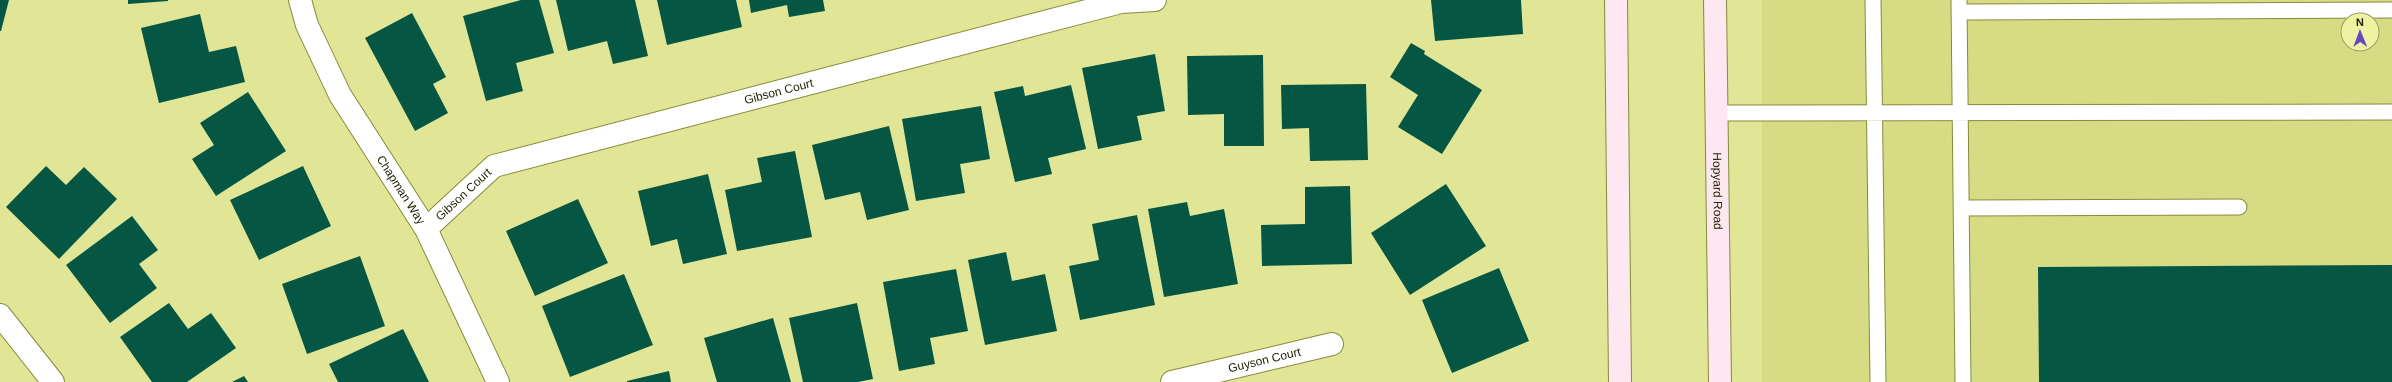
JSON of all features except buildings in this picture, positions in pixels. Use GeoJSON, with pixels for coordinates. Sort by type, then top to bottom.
{"type":"FeatureCollection","features":[{"type":"Feature","properties":{"kind":"main road"},"geometry":{"type":"LineString","coordinates":[[1616,0],[1620,382]]}},
{"type":"Feature","properties":{"kind":"main road","name":"Hopyard Road"},"geometry":{"type":"LineString","coordinates":[[1715,0],[1720,382]]}},
{"type":"Feature","properties":{"kind":"street","name":"Chapman Way"},"geometry":{"type":"LineString","coordinates":[[300,0],[307,25],[340,95],[426,229],[498,382]]}},
{"type":"Feature","properties":{"kind":"street","name":"Gibson Court"},"geometry":{"type":"LineString","coordinates":[[426,229],[494,166],[1122,2],[1155,0]]}},
{"type":"Feature","properties":{"kind":"street"},"geometry":{"type":"LineString","coordinates":[[0,315],[53,382]]}},
{"type":"Feature","properties":{"kind":"street","name":"Guyson Court"},"geometry":{"type":"LineString","coordinates":[[1172,382],[1332,344]]}},
{"type":"Feature","properties":{"kind":"lane"},"geometry":{"type":"LineString","coordinates":[[1873,0],[1878,382]]}},
{"type":"Feature","properties":{"kind":"lane"},"geometry":{"type":"LineString","coordinates":[[1963,382],[1959,6],[2392,10]]}},
{"type":"Feature","properties":{"kind":"lane"},"geometry":{"type":"LineString","coordinates":[[1716,112],[2392,112]]}},
{"type":"Feature","properties":{"kind":"lane"},"geometry":{"type":"LineString","coordinates":[[1962,208],[2239,207]]}},
{"type":"Feature","properties":{"kind":"shaded area"},"geometry":{"type":"Polygon","coordinates":[[[1762,0],[2392,0],[2392,382],[1762,382],[1762,0]]]}}]}
